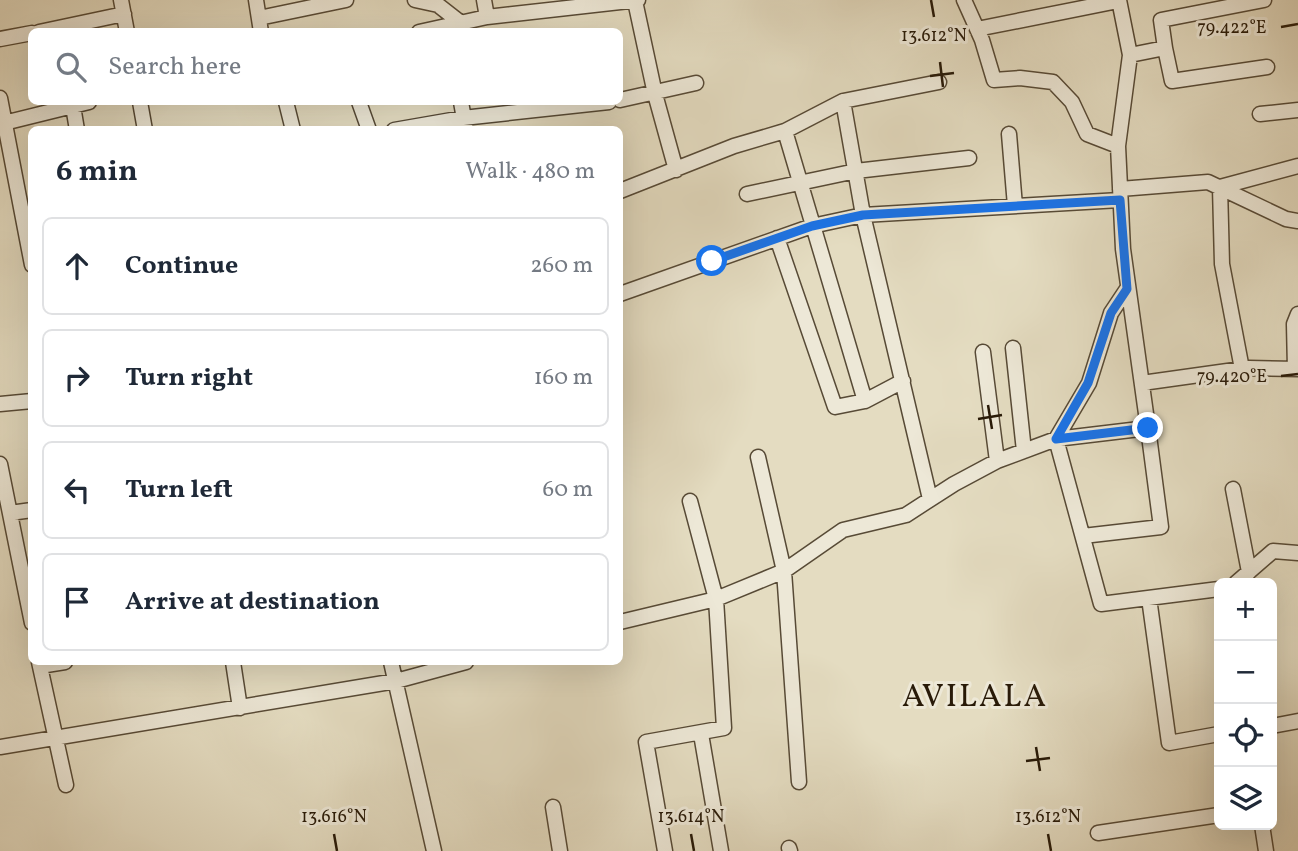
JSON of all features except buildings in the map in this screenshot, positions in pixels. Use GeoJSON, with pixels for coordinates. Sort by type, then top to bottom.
{"type":"FeatureCollection","features":[{"type":"Feature","properties":{"kind":"street"},"geometry":{"type":"LineString","coordinates":[[257,0],[260,25],[287,6],[336,1]]}},
{"type":"Feature","properties":{"kind":"street"},"geometry":{"type":"LineString","coordinates":[[419,0],[443,7],[461,23]]}},
{"type":"Feature","properties":{"kind":"street"},"geometry":{"type":"LineString","coordinates":[[484,0],[487,17]]}},
{"type":"Feature","properties":{"kind":"street"},"geometry":{"type":"LineString","coordinates":[[438,28],[557,5],[636,0],[655,94],[676,170]]}},
{"type":"Feature","properties":{"kind":"street"},"geometry":{"type":"LineString","coordinates":[[964,0],[994,80],[1020,78],[1053,82],[1072,102],[1087,134],[1118,146]]}},
{"type":"Feature","properties":{"kind":"street"},"geometry":{"type":"LineString","coordinates":[[1264,0],[1161,20],[1172,81],[1267,67]]}},
{"type":"Feature","properties":{"kind":"street"},"geometry":{"type":"LineString","coordinates":[[977,29],[1118,1],[1130,55],[1118,146],[1120,194],[1127,289],[1161,527],[1083,536]]}},
{"type":"Feature","properties":{"kind":"street"},"geometry":{"type":"LineString","coordinates":[[52,28],[123,7],[126,28]]}},
{"type":"Feature","properties":{"kind":"street"},"geometry":{"type":"LineString","coordinates":[[0,39],[28,34]]}},
{"type":"Feature","properties":{"kind":"street"},"geometry":{"type":"LineString","coordinates":[[1130,55],[1165,48]]}},
{"type":"Feature","properties":{"kind":"street"},"geometry":{"type":"LineString","coordinates":[[623,190],[734,146],[785,131],[843,101],[939,82]]}},
{"type":"Feature","properties":{"kind":"street"},"geometry":{"type":"LineString","coordinates":[[623,99],[696,83]]}},
{"type":"Feature","properties":{"kind":"street"},"geometry":{"type":"LineString","coordinates":[[0,98],[2,124],[28,246]]}},
{"type":"Feature","properties":{"kind":"street"},"geometry":{"type":"LineString","coordinates":[[843,101],[863,215],[930,499]]}},
{"type":"Feature","properties":{"kind":"street"},"geometry":{"type":"LineString","coordinates":[[2,124],[77,105]]}},
{"type":"Feature","properties":{"kind":"street"},"geometry":{"type":"LineString","coordinates":[[141,105],[144,126]]}},
{"type":"Feature","properties":{"kind":"street"},"geometry":{"type":"LineString","coordinates":[[287,105],[292,126]]}},
{"type":"Feature","properties":{"kind":"street"},"geometry":{"type":"LineString","coordinates":[[360,105],[368,126]]}},
{"type":"Feature","properties":{"kind":"street"},"geometry":{"type":"LineString","coordinates":[[462,105],[465,124]]}},
{"type":"Feature","properties":{"kind":"street"},"geometry":{"type":"LineString","coordinates":[[441,126],[589,105]]}},
{"type":"Feature","properties":{"kind":"street"},"geometry":{"type":"LineString","coordinates":[[73,106],[77,126]]}},
{"type":"Feature","properties":{"kind":"street"},"geometry":{"type":"LineString","coordinates":[[1260,114],[1298,110]]}},
{"type":"Feature","properties":{"kind":"street"},"geometry":{"type":"LineString","coordinates":[[785,131],[865,401]]}},
{"type":"Feature","properties":{"kind":"street"},"geometry":{"type":"LineString","coordinates":[[1009,134],[1015,206]]}},
{"type":"Feature","properties":{"kind":"street"},"geometry":{"type":"LineString","coordinates":[[747,194],[856,171],[969,158]]}},
{"type":"Feature","properties":{"kind":"street"},"geometry":{"type":"LineString","coordinates":[[1220,187],[1298,166]]}},
{"type":"Feature","properties":{"kind":"street"},"geometry":{"type":"LineString","coordinates":[[623,293],[812,226],[863,215],[1015,206],[1208,181],[1286,219],[1298,220]]}},
{"type":"Feature","properties":{"kind":"street"},"geometry":{"type":"LineString","coordinates":[[1220,187],[1223,264],[1242,369]]}},
{"type":"Feature","properties":{"kind":"street"},"geometry":{"type":"LineString","coordinates":[[777,238],[835,407],[865,401],[903,381]]}},
{"type":"Feature","properties":{"kind":"street"},"geometry":{"type":"LineString","coordinates":[[1127,289],[1111,313],[1088,383],[1056,439],[1101,604],[1214,590]]}},
{"type":"Feature","properties":{"kind":"street"},"geometry":{"type":"LineString","coordinates":[[1142,383],[1242,369],[1297,369],[1294,324],[1298,314]]}},
{"type":"Feature","properties":{"kind":"street"},"geometry":{"type":"LineString","coordinates":[[1013,348],[1024,451]]}},
{"type":"Feature","properties":{"kind":"street"},"geometry":{"type":"LineString","coordinates":[[983,352],[997,461]]}},
{"type":"Feature","properties":{"kind":"street"},"geometry":{"type":"LineString","coordinates":[[0,404],[28,401]]}},
{"type":"Feature","properties":{"kind":"street"},"geometry":{"type":"LineString","coordinates":[[623,621],[716,599],[783,571],[844,530],[906,515],[997,461],[1056,439],[1148,428]]}},
{"type":"Feature","properties":{"kind":"street"},"geometry":{"type":"LineString","coordinates":[[758,457],[783,571],[799,782]]}},
{"type":"Feature","properties":{"kind":"street"},"geometry":{"type":"LineString","coordinates":[[0,464],[28,595]]}},
{"type":"Feature","properties":{"kind":"street"},"geometry":{"type":"LineString","coordinates":[[1233,489],[1249,572]]}},
{"type":"Feature","properties":{"kind":"street"},"geometry":{"type":"LineString","coordinates":[[665,851],[646,742],[724,728],[716,599],[690,501]]}},
{"type":"Feature","properties":{"kind":"street"},"geometry":{"type":"LineString","coordinates":[[10,513],[28,511]]}},
{"type":"Feature","properties":{"kind":"street"},"geometry":{"type":"LineString","coordinates":[[1242,578],[1273,551],[1298,553]]}},
{"type":"Feature","properties":{"kind":"street"},"geometry":{"type":"LineString","coordinates":[[1150,598],[1169,743],[1214,735]]}},
{"type":"Feature","properties":{"kind":"street"},"geometry":{"type":"LineString","coordinates":[[39,665],[66,785]]}},
{"type":"Feature","properties":{"kind":"street"},"geometry":{"type":"LineString","coordinates":[[233,665],[240,708]]}},
{"type":"Feature","properties":{"kind":"street"},"geometry":{"type":"LineString","coordinates":[[392,665],[433,851]]}},
{"type":"Feature","properties":{"kind":"street"},"geometry":{"type":"LineString","coordinates":[[0,747],[396,681],[455,665]]}},
{"type":"Feature","properties":{"kind":"street"},"geometry":{"type":"LineString","coordinates":[[1277,725],[1298,721]]}},
{"type":"Feature","properties":{"kind":"street"},"geometry":{"type":"LineString","coordinates":[[701,734],[721,851]]}},
{"type":"Feature","properties":{"kind":"street"},"geometry":{"type":"LineString","coordinates":[[552,807],[557,850]]}},
{"type":"Feature","properties":{"kind":"street"},"geometry":{"type":"LineString","coordinates":[[1098,833],[1214,816]]}},
{"type":"Feature","properties":{"kind":"street"},"geometry":{"type":"LineString","coordinates":[[1263,830],[1266,851]]}},
{"type":"Feature","properties":{"kind":"district","name":"AVILALA"},"geometry":{"type":"Point","coordinates":[975,695]}},
{"type":"Feature","properties":{"kind":"route"},"geometry":{"type":"LineString","coordinates":[[712,261],[812,226],[863,215],[1120,200],[1127,289],[1111,313],[1088,383],[1056,439],[1148,428]]}}]}
